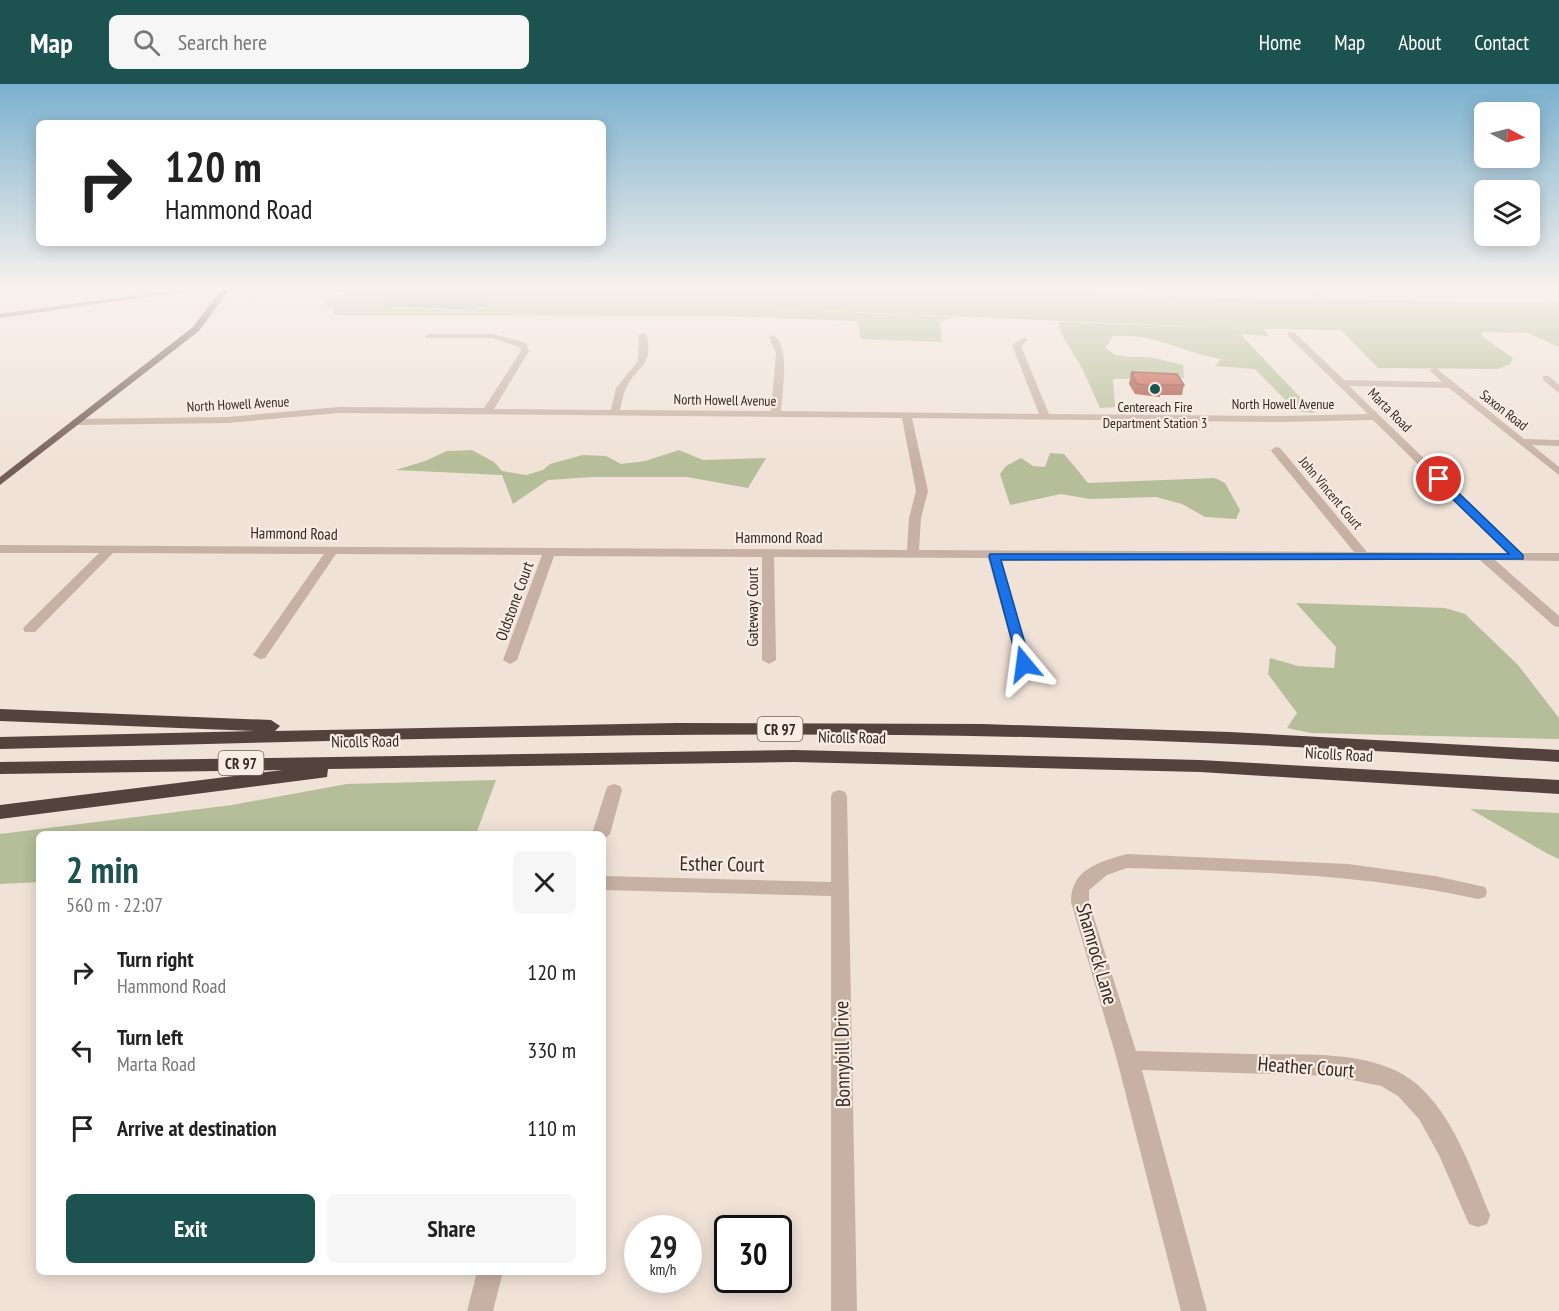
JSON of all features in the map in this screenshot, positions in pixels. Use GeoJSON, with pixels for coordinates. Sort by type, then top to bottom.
{"type":"FeatureCollection","features":[{"type":"Feature","properties":{"kind":"highway"},"geometry":{"type":"LineString","coordinates":[[0,716],[429,734]]}},
{"type":"Feature","properties":{"kind":"highway","name":"Nicolls Road"},"geometry":{"type":"LineString","coordinates":[[0,742],[802,728],[997,730],[1294,740],[1559,756]]}},
{"type":"Feature","properties":{"kind":"highway","name":"Nicolls Road"},"geometry":{"type":"LineString","coordinates":[[0,768],[794,756],[997,759],[1305,771],[1559,787]]}},
{"type":"Feature","properties":{"kind":"highway"},"geometry":{"type":"LineString","coordinates":[[0,812],[310,773],[483,759]]}},
{"type":"Feature","properties":{"kind":"main road"},"geometry":{"type":"LineString","coordinates":[[0,482],[172,347]]}},
{"type":"Feature","properties":{"kind":"street"},"geometry":{"type":"LineString","coordinates":[[488,410],[525,351],[524,347]]}},
{"type":"Feature","properties":{"kind":"street"},"geometry":{"type":"LineString","coordinates":[[615,411],[622,387],[643,362],[645,347]]}},
{"type":"Feature","properties":{"kind":"street"},"geometry":{"type":"LineString","coordinates":[[776,414],[780,353],[777,347]]}},
{"type":"Feature","properties":{"kind":"street"},"geometry":{"type":"LineString","coordinates":[[1017,347],[1045,416]]}},
{"type":"Feature","properties":{"kind":"street","name":"Marta Road"},"geometry":{"type":"LineString","coordinates":[[1305,347],[1519,557]]}},
{"type":"Feature","properties":{"kind":"street","name":"Saxon Road"},"geometry":{"type":"LineString","coordinates":[[1432,370],[1559,472]]}},
{"type":"Feature","properties":{"kind":"street"},"geometry":{"type":"LineString","coordinates":[[1559,378],[1548,381],[1559,390]]}},
{"type":"Feature","properties":{"kind":"street"},"geometry":{"type":"LineString","coordinates":[[1343,383],[1450,385]]}},
{"type":"Feature","properties":{"kind":"street","name":"North Howell Avenue"},"geometry":{"type":"LineString","coordinates":[[75,422],[227,420],[339,410],[1374,417]]}},
{"type":"Feature","properties":{"kind":"street"},"geometry":{"type":"LineString","coordinates":[[906,414],[922,491],[915,518],[914,553]]}},
{"type":"Feature","properties":{"kind":"street"},"geometry":{"type":"LineString","coordinates":[[1523,442],[1559,443]]}},
{"type":"Feature","properties":{"kind":"street","name":"John Vincent Court"},"geometry":{"type":"LineString","coordinates":[[1276,450],[1363,555]]}},
{"type":"Feature","properties":{"kind":"street","name":"Hammond Road"},"geometry":{"type":"LineString","coordinates":[[0,549],[914,553],[994,556],[1559,557]]}},
{"type":"Feature","properties":{"kind":"street"},"geometry":{"type":"LineString","coordinates":[[30,629],[110,549]]}},
{"type":"Feature","properties":{"kind":"street"},"geometry":{"type":"LineString","coordinates":[[260,655],[333,550]]}},
{"type":"Feature","properties":{"kind":"street","name":"Oldstone Court"},"geometry":{"type":"LineString","coordinates":[[510,660],[549,553]]}},
{"type":"Feature","properties":{"kind":"street","name":"Gateway Court"},"geometry":{"type":"LineString","coordinates":[[768,554],[769,660]]}},
{"type":"Feature","properties":{"kind":"street"},"geometry":{"type":"LineString","coordinates":[[994,556],[1024,664]]}},
{"type":"Feature","properties":{"kind":"street"},"geometry":{"type":"LineString","coordinates":[[1484,556],[1559,623]]}},
{"type":"Feature","properties":{"kind":"street"},"geometry":{"type":"LineString","coordinates":[[602,831],[614,790]]}},
{"type":"Feature","properties":{"kind":"street","name":"Bonnybill Drive"},"geometry":{"type":"LineString","coordinates":[[839,796],[844,1311]]}},
{"type":"Feature","properties":{"kind":"street","name":"Shamrock Lane"},"geometry":{"type":"LineString","coordinates":[[1194,1311],[1128,1060],[1080,902],[1080,888],[1089,876],[1127,861],[1319,867],[1451,885],[1478,892]]}},
{"type":"Feature","properties":{"kind":"street","name":"Esther Court"},"geometry":{"type":"LineString","coordinates":[[606,883],[840,889]]}},
{"type":"Feature","properties":{"kind":"street","name":"Heather Court"},"geometry":{"type":"LineString","coordinates":[[1128,1060],[1332,1066],[1380,1075],[1406,1089],[1426,1110],[1478,1215]]}},
{"type":"Feature","properties":{"kind":"street"},"geometry":{"type":"LineString","coordinates":[[480,1311],[489,1275]]}},
{"type":"Feature","properties":{"kind":"green space"},"geometry":{"type":"Polygon","coordinates":[[[1069,347],[1105,347],[1116,355],[1155,358],[1183,365],[1184,378],[1113,379],[1115,407],[1100,408],[1083,370],[1069,347]]]}},
{"type":"Feature","properties":{"kind":"green space"},"geometry":{"type":"Polygon","coordinates":[[[1179,347],[1253,347],[1315,413],[1296,411],[1255,369],[1215,366],[1221,359],[1179,347]]]}},
{"type":"Feature","properties":{"kind":"green space"},"geometry":{"type":"Polygon","coordinates":[[[1358,347],[1498,347],[1513,358],[1510,364],[1498,369],[1378,368],[1358,347]]]}},
{"type":"Feature","properties":{"kind":"green space"},"geometry":{"type":"Polygon","coordinates":[[[472,450],[494,462],[502,471],[526,475],[543,470],[550,464],[583,455],[606,456],[621,464],[645,461],[679,450],[703,460],[766,458],[748,488],[687,477],[593,477],[548,480],[513,504],[502,475],[396,470],[447,451],[472,450]]]}},
{"type":"Feature","properties":{"kind":"green space"},"geometry":{"type":"Polygon","coordinates":[[[1050,453],[1064,454],[1088,483],[1215,478],[1225,483],[1240,510],[1236,519],[1205,517],[1182,504],[1156,497],[1090,499],[1061,494],[1010,505],[1000,474],[1006,466],[1021,458],[1033,466],[1045,467],[1050,453]]]}},
{"type":"Feature","properties":{"kind":"green space"},"geometry":{"type":"Polygon","coordinates":[[[1296,603],[1445,608],[1465,614],[1518,665],[1559,718],[1559,739],[1311,733],[1287,728],[1297,713],[1268,674],[1270,658],[1298,666],[1334,668],[1336,647],[1296,603]]]}},
{"type":"Feature","properties":{"kind":"green space"},"geometry":{"type":"Polygon","coordinates":[[[496,780],[477,831],[36,831],[36,882],[0,884],[0,834],[232,805],[347,784],[496,780]]]}},
{"type":"Feature","properties":{"kind":"green space"},"geometry":{"type":"Polygon","coordinates":[[[1470,809],[1559,813],[1559,859],[1548,854],[1470,809]]]}},
{"type":"Feature","properties":{"kind":"building"},"geometry":{"type":"Polygon","coordinates":[[[1132,372],[1177,374],[1184,385],[1160,385],[1162,387],[1137,384],[1132,372]]]}},
{"type":"Feature","properties":{"kind":"place","name":"Centereach Fire Department Station 3"},"geometry":{"type":"Point","coordinates":[1155,389]}},
{"type":"Feature","properties":{"kind":"route"},"geometry":{"type":"LineString","coordinates":[[1024,664],[994,556],[1519,557],[1439,479]]}}]}
